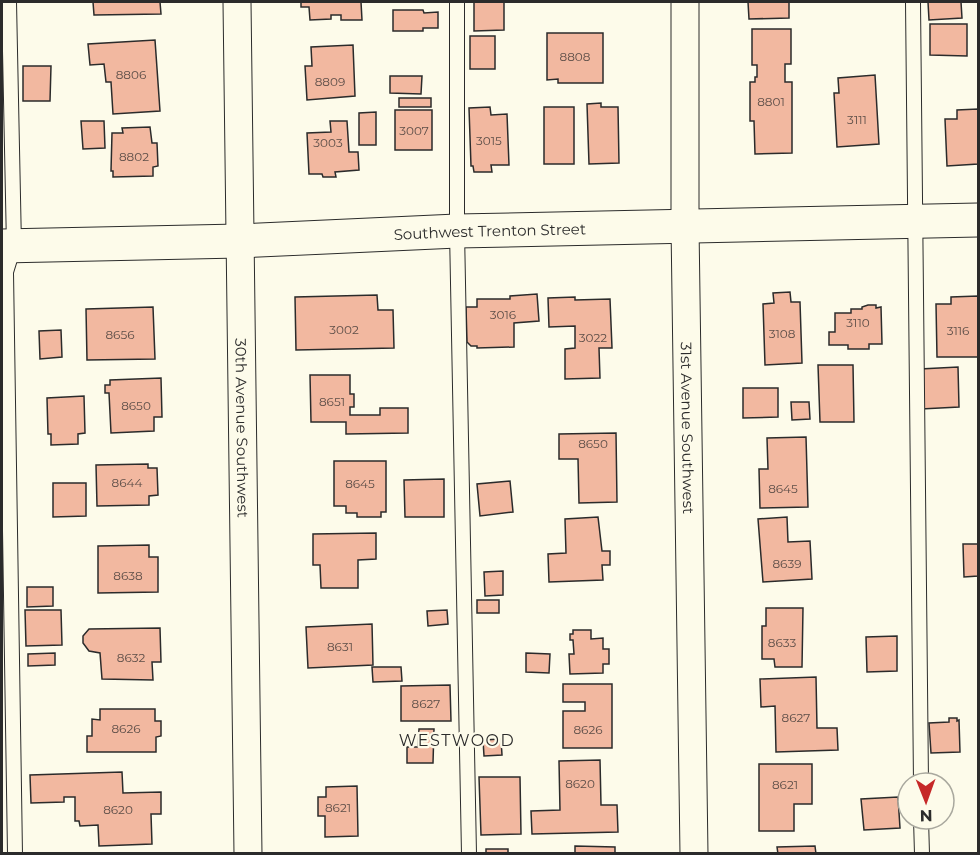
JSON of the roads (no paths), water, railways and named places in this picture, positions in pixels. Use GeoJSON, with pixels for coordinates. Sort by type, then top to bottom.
{"type":"FeatureCollection","features":[{"type":"Feature","properties":{"kind":"street","name":"30th Avenue Southwest"},"geometry":{"type":"LineString","coordinates":[[237,2],[248,854]]}},
{"type":"Feature","properties":{"kind":"street","name":"31st Avenue Southwest"},"geometry":{"type":"LineString","coordinates":[[685,2],[685,226],[694,854]]}},
{"type":"Feature","properties":{"kind":"street","name":"Southwest Trenton Street"},"geometry":{"type":"LineString","coordinates":[[8,246],[239,241],[458,231],[978,220]]}},
{"type":"Feature","properties":{"kind":"lane"},"geometry":{"type":"LineString","coordinates":[[9,2],[6,272],[15,854]]}},
{"type":"Feature","properties":{"kind":"lane"},"geometry":{"type":"LineString","coordinates":[[457,2],[458,231],[469,854]]}},
{"type":"Feature","properties":{"kind":"lane"},"geometry":{"type":"LineString","coordinates":[[913,2],[921,771]]}},
{"type":"Feature","properties":{"kind":"lane"},"geometry":{"type":"LineString","coordinates":[[921,831],[922,854]]}},
{"type":"Feature","properties":{"kind":"district","name":"WESTWOOD"},"geometry":{"type":"Point","coordinates":[457,740]}}]}
